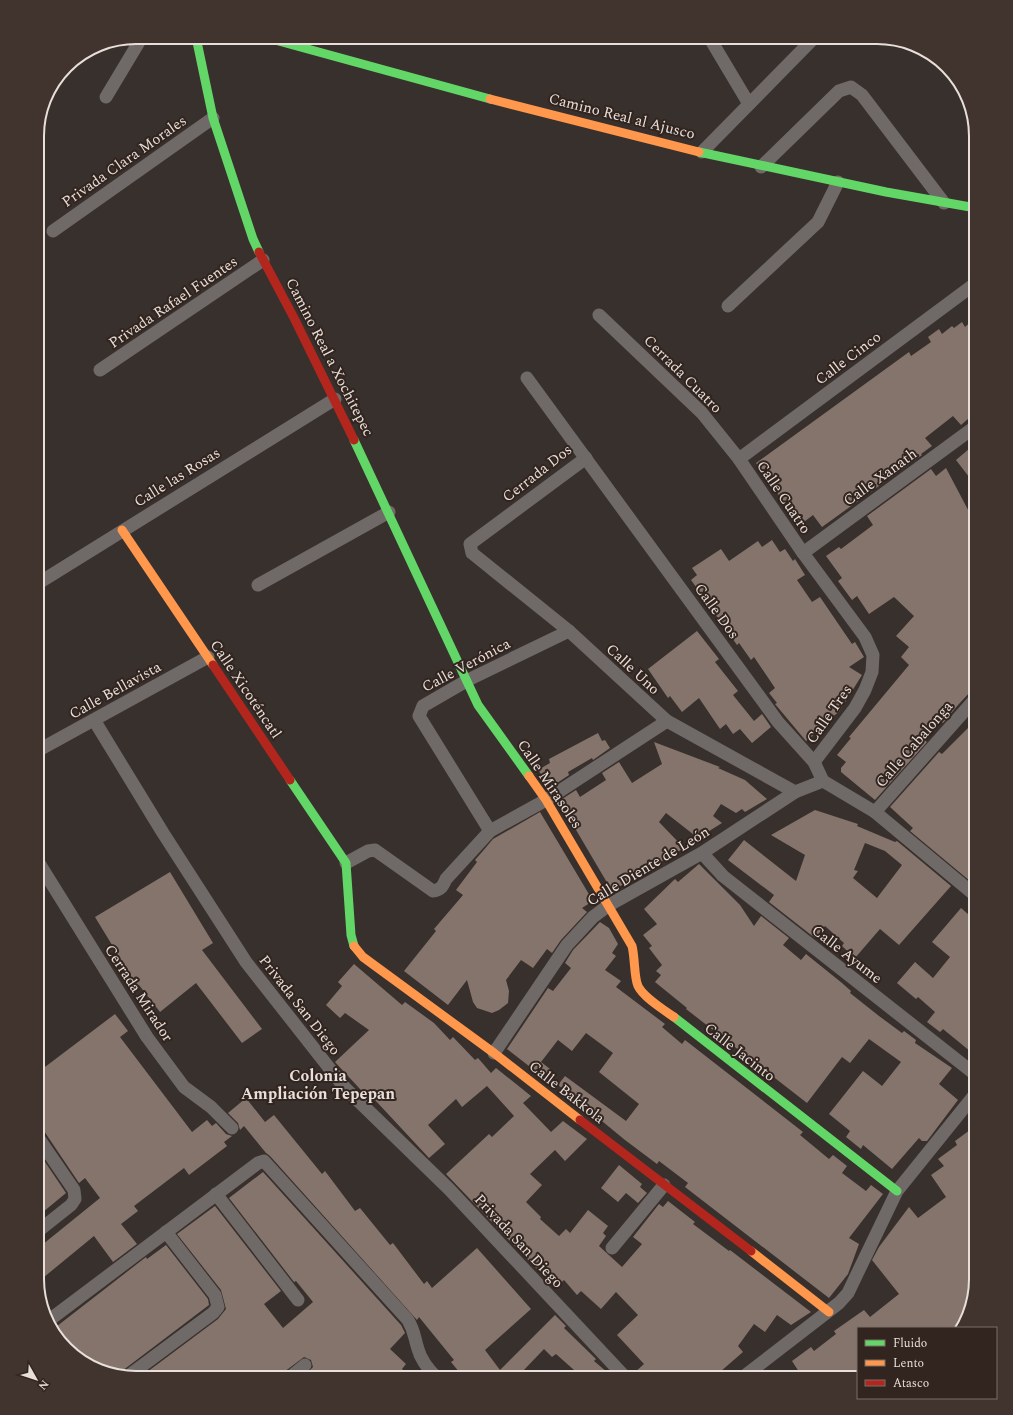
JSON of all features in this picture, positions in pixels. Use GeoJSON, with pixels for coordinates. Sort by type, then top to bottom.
{"type":"FeatureCollection","features":[{"type":"Feature","properties":{"kind":"street"},"geometry":{"type":"LineString","coordinates":[[106,97],[138,44]]}},
{"type":"Feature","properties":{"kind":"street","name":"Camino Real a Xochitepec"},"geometry":{"type":"LineString","coordinates":[[197,44],[213,118],[253,239],[335,399],[468,680]]}},
{"type":"Feature","properties":{"kind":"street","name":"Camino Real al Ajusco"},"geometry":{"type":"LineString","coordinates":[[290,44],[593,126],[761,167],[969,207]]}},
{"type":"Feature","properties":{"kind":"street"},"geometry":{"type":"LineString","coordinates":[[713,44],[749,104]]}},
{"type":"Feature","properties":{"kind":"street"},"geometry":{"type":"LineString","coordinates":[[702,152],[808,44]]}},
{"type":"Feature","properties":{"kind":"street"},"geometry":{"type":"LineString","coordinates":[[761,167],[839,91],[851,87],[862,94],[944,203]]}},
{"type":"Feature","properties":{"kind":"street","name":"Privada Clara Morales"},"geometry":{"type":"LineString","coordinates":[[53,231],[213,118]]}},
{"type":"Feature","properties":{"kind":"street"},"geometry":{"type":"LineString","coordinates":[[728,306],[818,222],[838,182]]}},
{"type":"Feature","properties":{"kind":"street","name":"Privada Rafael Fuentes"},"geometry":{"type":"LineString","coordinates":[[100,370],[263,260]]}},
{"type":"Feature","properties":{"kind":"street","name":"Calle Cinco"},"geometry":{"type":"LineString","coordinates":[[739,460],[969,288]]}},
{"type":"Feature","properties":{"kind":"street","name":"Cerrada Cuatro"},"geometry":{"type":"LineString","coordinates":[[599,315],[702,413],[739,460]]}},
{"type":"Feature","properties":{"kind":"street","name":"Cerrada Dos"},"geometry":{"type":"LineString","coordinates":[[470,544],[586,458],[527,378]]}},
{"type":"Feature","properties":{"kind":"street","name":"Calle las Rosas"},"geometry":{"type":"LineString","coordinates":[[44,580],[335,399]]}},
{"type":"Feature","properties":{"kind":"street","name":"Calle Xanath"},"geometry":{"type":"LineString","coordinates":[[803,553],[969,431]]}},
{"type":"Feature","properties":{"kind":"street","name":"Calle Dos"},"geometry":{"type":"LineString","coordinates":[[586,458],[778,722],[814,762],[823,781]]}},
{"type":"Feature","properties":{"kind":"street","name":"Calle Cuatro"},"geometry":{"type":"LineString","coordinates":[[739,460],[803,553],[865,637]]}},
{"type":"Feature","properties":{"kind":"street"},"geometry":{"type":"LineString","coordinates":[[258,585],[389,512]]}},
{"type":"Feature","properties":{"kind":"street","name":"Calle Xicoténcatl"},"geometry":{"type":"LineString","coordinates":[[122,530],[346,863]]}},
{"type":"Feature","properties":{"kind":"street","name":"Calle Uno"},"geometry":{"type":"LineString","coordinates":[[470,544],[472,553],[569,631],[666,721],[795,792]]}},
{"type":"Feature","properties":{"kind":"street","name":"Calle Verónica"},"geometry":{"type":"LineString","coordinates":[[490,831],[419,716],[423,706],[468,680],[569,631]]}},
{"type":"Feature","properties":{"kind":"street","name":"Calle Tres"},"geometry":{"type":"LineString","coordinates":[[814,762],[855,708],[865,690],[872,672],[873,655],[865,637]]}},
{"type":"Feature","properties":{"kind":"street","name":"Calle Bellavista"},"geometry":{"type":"LineString","coordinates":[[44,747],[208,657]]}},
{"type":"Feature","properties":{"kind":"street","name":"Calle Mirasoles"},"geometry":{"type":"LineString","coordinates":[[468,680],[478,705],[546,800],[609,905]]}},
{"type":"Feature","properties":{"kind":"street","name":"Calle Cabalonga"},"geometry":{"type":"LineString","coordinates":[[875,812],[969,706]]}},
{"type":"Feature","properties":{"kind":"street","name":"Privada San Diego"},"geometry":{"type":"LineString","coordinates":[[94,720],[162,833],[246,962],[345,1088],[448,1189],[619,1371]]}},
{"type":"Feature","properties":{"kind":"street"},"geometry":{"type":"LineString","coordinates":[[346,863],[368,851],[374,850],[433,891],[438,890],[446,879],[490,831],[546,800],[666,721]]}},
{"type":"Feature","properties":{"kind":"street"},"geometry":{"type":"LineString","coordinates":[[823,781],[875,812],[969,890]]}},
{"type":"Feature","properties":{"kind":"street","name":"Calle Diente de León"},"geometry":{"type":"LineString","coordinates":[[494,1053],[567,945],[593,917],[609,905],[702,853],[795,792],[823,781]]}},
{"type":"Feature","properties":{"kind":"street","name":"Calle Ayume"},"geometry":{"type":"LineString","coordinates":[[702,853],[723,876],[969,1069]]}},
{"type":"Feature","properties":{"kind":"street","name":"Calle Bakkola"},"geometry":{"type":"LineString","coordinates":[[346,863],[351,935],[354,947],[363,957],[494,1053],[830,1312]]}},
{"type":"Feature","properties":{"kind":"street","name":"Cerrada Mirador"},"geometry":{"type":"LineString","coordinates":[[44,871],[147,1037],[184,1087],[211,1107],[232,1128]]}},
{"type":"Feature","properties":{"kind":"street","name":"Calle Jacinto"},"geometry":{"type":"LineString","coordinates":[[609,905],[632,946],[635,956],[638,986],[649,998],[897,1191]]}},
{"type":"Feature","properties":{"kind":"street"},"geometry":{"type":"LineString","coordinates":[[751,1371],[840,1304],[848,1293],[897,1191],[969,1102]]}},
{"type":"Feature","properties":{"kind":"street"},"geometry":{"type":"LineString","coordinates":[[44,1146],[74,1190],[75,1199],[71,1205],[44,1226]]}},
{"type":"Feature","properties":{"kind":"street"},"geometry":{"type":"LineString","coordinates":[[53,1318],[258,1162],[264,1161],[270,1165],[408,1320],[415,1331],[418,1350],[431,1371]]}},
{"type":"Feature","properties":{"kind":"street"},"geometry":{"type":"LineString","coordinates":[[612,1248],[664,1185]]}},
{"type":"Feature","properties":{"kind":"street"},"geometry":{"type":"LineString","coordinates":[[216,1194],[298,1300]]}},
{"type":"Feature","properties":{"kind":"street"},"geometry":{"type":"LineString","coordinates":[[135,1371],[213,1313],[218,1307],[215,1295],[166,1232]]}},
{"type":"Feature","properties":{"kind":"street"},"geometry":{"type":"LineString","coordinates":[[298,1371],[305,1365]]}},
{"type":"Feature","properties":{"kind":"building"},"geometry":{"type":"Polygon","coordinates":[[[962,322],[965,327],[969,323],[969,418],[961,425],[953,416],[925,438],[932,446],[921,454],[922,455],[822,527],[813,515],[800,525],[756,463],[909,352],[911,356],[931,342],[928,337],[939,329],[942,334],[952,326],[954,328],[962,322]]]}},
{"type":"Feature","properties":{"kind":"building"},"geometry":{"type":"Polygon","coordinates":[[[969,449],[969,477],[956,460],[969,449]]]}},
{"type":"Feature","properties":{"kind":"building"},"geometry":{"type":"Polygon","coordinates":[[[946,468],[969,512],[969,693],[943,723],[935,716],[919,736],[927,742],[875,800],[841,772],[841,768],[846,762],[837,755],[851,738],[849,737],[909,665],[901,657],[909,647],[896,636],[914,616],[894,597],[869,614],[857,596],[852,600],[838,581],[842,578],[826,556],[839,547],[841,549],[873,525],[867,516],[931,469],[936,476],[946,468]]]}},
{"type":"Feature","properties":{"kind":"building"},"geometry":{"type":"Polygon","coordinates":[[[772,540],[780,552],[785,549],[793,561],[795,559],[805,575],[797,580],[812,602],[820,597],[852,644],[855,642],[864,657],[849,667],[862,675],[839,712],[821,725],[823,728],[806,741],[775,704],[777,703],[769,693],[775,688],[754,657],[751,660],[739,643],[737,645],[691,580],[697,575],[692,568],[721,549],[729,561],[758,541],[762,547],[772,540]]]}},
{"type":"Feature","properties":{"kind":"building"},"geometry":{"type":"Polygon","coordinates":[[[697,631],[719,659],[715,662],[738,691],[733,695],[754,721],[762,714],[771,727],[752,743],[740,729],[733,734],[726,724],[720,729],[699,698],[682,712],[670,696],[668,698],[648,669],[697,631]]]}},
{"type":"Feature","properties":{"kind":"building"},"geometry":{"type":"Polygon","coordinates":[[[969,727],[969,880],[910,831],[913,828],[890,807],[939,752],[942,754],[969,727]]]}},
{"type":"Feature","properties":{"kind":"building"},"geometry":{"type":"Polygon","coordinates":[[[598,733],[602,741],[605,740],[610,748],[593,760],[592,758],[568,772],[569,775],[551,787],[538,770],[550,763],[549,759],[598,733]]]}},
{"type":"Feature","properties":{"kind":"building"},"geometry":{"type":"Polygon","coordinates":[[[654,742],[720,767],[718,768],[745,780],[767,799],[745,812],[742,809],[736,813],[721,804],[713,816],[722,823],[698,838],[666,813],[659,822],[684,848],[612,891],[559,801],[576,790],[580,797],[606,780],[602,773],[619,762],[632,783],[662,764],[654,742]]]}},
{"type":"Feature","properties":{"kind":"building"},"geometry":{"type":"Polygon","coordinates":[[[815,810],[858,824],[857,826],[895,842],[897,841],[951,886],[899,945],[880,929],[855,958],[842,946],[844,943],[825,926],[815,938],[769,902],[774,895],[728,860],[744,840],[796,881],[805,855],[771,835],[815,810]],[[865,843],[854,870],[858,871],[853,878],[877,898],[902,865],[885,851],[865,843]]]}},
{"type":"Feature","properties":{"kind":"building"},"geometry":{"type":"Polygon","coordinates":[[[540,812],[593,901],[582,908],[587,912],[561,940],[552,953],[547,949],[533,968],[521,960],[506,980],[509,991],[508,1003],[499,1010],[492,1013],[477,1008],[473,1002],[467,980],[448,1005],[404,971],[436,931],[434,929],[463,895],[456,890],[477,862],[475,860],[493,839],[540,812]]]}},
{"type":"Feature","properties":{"kind":"building"},"geometry":{"type":"Polygon","coordinates":[[[699,864],[740,905],[754,926],[761,916],[789,938],[783,945],[801,960],[806,954],[842,983],[851,991],[850,993],[879,1016],[902,1033],[904,1031],[916,1040],[915,1043],[952,1068],[939,1084],[958,1100],[927,1141],[922,1141],[919,1138],[892,1169],[863,1145],[861,1149],[846,1137],[850,1131],[829,1114],[863,1071],[882,1086],[901,1062],[869,1039],[850,1063],[842,1057],[807,1103],[686,1009],[687,1008],[655,982],[661,975],[656,971],[662,965],[649,948],[652,946],[643,935],[657,924],[644,909],[675,879],[678,882],[699,864]]]}},
{"type":"Feature","properties":{"kind":"building"},"geometry":{"type":"Polygon","coordinates":[[[170,872],[213,943],[202,950],[262,1029],[242,1043],[196,983],[160,1012],[139,985],[137,986],[95,917],[170,872]]]}},
{"type":"Feature","properties":{"kind":"building"},"geometry":{"type":"Polygon","coordinates":[[[961,908],[969,915],[969,1050],[943,1029],[940,1032],[927,1022],[935,1012],[918,997],[916,999],[897,983],[915,962],[933,978],[950,957],[932,942],[961,908]]]}},
{"type":"Feature","properties":{"kind":"building"},"geometry":{"type":"Polygon","coordinates":[[[600,922],[609,928],[618,944],[612,953],[616,956],[605,970],[621,981],[616,987],[665,1024],[662,1027],[682,1044],[685,1040],[803,1132],[800,1135],[829,1159],[833,1155],[847,1166],[842,1173],[866,1191],[871,1185],[883,1194],[849,1238],[859,1244],[848,1274],[829,1298],[685,1187],[688,1183],[659,1161],[657,1164],[625,1140],[558,1085],[565,1076],[626,1121],[639,1104],[599,1072],[613,1053],[586,1033],[572,1051],[558,1040],[541,1062],[550,1069],[543,1077],[507,1049],[548,988],[553,991],[571,968],[565,963],[573,950],[600,922]]]}},
{"type":"Feature","properties":{"kind":"building"},"geometry":{"type":"Polygon","coordinates":[[[354,964],[402,1005],[405,1002],[434,1023],[450,1040],[453,1037],[475,1060],[478,1058],[491,1073],[496,1068],[531,1096],[523,1103],[551,1132],[563,1121],[587,1139],[565,1161],[555,1150],[530,1174],[542,1185],[526,1202],[541,1217],[540,1219],[559,1236],[566,1229],[570,1233],[588,1210],[608,1226],[603,1233],[606,1236],[599,1246],[622,1267],[642,1244],[633,1237],[659,1204],[663,1207],[668,1201],[695,1222],[693,1224],[729,1251],[730,1250],[811,1312],[791,1325],[777,1315],[765,1332],[754,1324],[738,1346],[743,1352],[721,1371],[636,1371],[644,1364],[617,1335],[638,1315],[616,1292],[601,1309],[581,1291],[577,1295],[564,1280],[555,1288],[446,1174],[489,1134],[492,1137],[514,1116],[487,1086],[462,1107],[456,1099],[428,1125],[445,1144],[429,1158],[375,1100],[372,1102],[335,1062],[369,1030],[345,1013],[340,1018],[326,1005],[342,986],[338,982],[354,964]]]}},
{"type":"Feature","properties":{"kind":"building"},"geometry":{"type":"Polygon","coordinates":[[[115,1014],[128,1031],[120,1037],[192,1132],[207,1120],[212,1126],[216,1123],[226,1134],[232,1136],[224,1142],[227,1146],[189,1175],[184,1168],[134,1206],[138,1211],[121,1224],[137,1244],[113,1262],[94,1236],[44,1277],[44,1243],[100,1198],[85,1178],[79,1183],[44,1131],[44,1068],[115,1014]]]}},
{"type":"Feature","properties":{"kind":"building"},"geometry":{"type":"Polygon","coordinates":[[[246,1098],[265,1122],[274,1115],[322,1174],[325,1171],[355,1211],[360,1208],[390,1245],[393,1243],[424,1284],[427,1281],[432,1288],[477,1248],[531,1309],[485,1350],[500,1370],[555,1315],[566,1326],[564,1328],[596,1359],[594,1361],[606,1371],[575,1371],[556,1354],[552,1357],[544,1349],[523,1371],[458,1371],[451,1362],[454,1360],[419,1317],[417,1320],[266,1153],[244,1126],[240,1130],[238,1123],[228,1113],[246,1098]]]}},
{"type":"Feature","properties":{"kind":"building"},"geometry":{"type":"Polygon","coordinates":[[[969,1131],[969,1278],[966,1302],[957,1325],[956,1327],[857,1327],[857,1371],[798,1371],[792,1361],[811,1347],[814,1351],[836,1334],[834,1331],[864,1310],[870,1317],[899,1294],[872,1260],[879,1247],[909,1207],[918,1218],[946,1197],[931,1175],[944,1166],[938,1159],[957,1145],[955,1141],[969,1131]]]}},
{"type":"Feature","properties":{"kind":"building"},"geometry":{"type":"Polygon","coordinates":[[[44,1160],[66,1193],[44,1211],[44,1160]]]}},
{"type":"Feature","properties":{"kind":"building"},"geometry":{"type":"Polygon","coordinates":[[[619,1165],[642,1184],[640,1187],[647,1193],[638,1203],[626,1193],[618,1202],[601,1188],[619,1165]]]}},
{"type":"Feature","properties":{"kind":"building"},"geometry":{"type":"Polygon","coordinates":[[[263,1172],[401,1325],[405,1333],[390,1349],[406,1364],[402,1369],[404,1371],[309,1371],[313,1367],[311,1360],[304,1357],[285,1371],[148,1371],[218,1319],[226,1309],[221,1290],[177,1234],[215,1206],[281,1291],[264,1304],[283,1328],[313,1302],[296,1281],[294,1282],[229,1198],[263,1172]]]}},
{"type":"Feature","properties":{"kind":"building"},"geometry":{"type":"Polygon","coordinates":[[[166,1245],[208,1299],[209,1305],[123,1370],[107,1366],[85,1355],[67,1339],[57,1326],[146,1257],[147,1259],[166,1245]]]}},
{"type":"Feature","properties":{"kind":"traffic: fast"},"geometry":{"type":"LineString","coordinates":[[197,44],[213,118],[253,239],[259,252]]}},
{"type":"Feature","properties":{"kind":"traffic: fast"},"geometry":{"type":"LineString","coordinates":[[290,44],[490,99]]}},
{"type":"Feature","properties":{"kind":"traffic: fast"},"geometry":{"type":"LineString","coordinates":[[699,152],[886,192],[969,207]]}},
{"type":"Feature","properties":{"kind":"traffic: fast"},"geometry":{"type":"LineString","coordinates":[[354,440],[478,705],[529,776]]}},
{"type":"Feature","properties":{"kind":"traffic: fast"},"geometry":{"type":"LineString","coordinates":[[290,780],[346,863],[351,935],[354,946]]}},
{"type":"Feature","properties":{"kind":"traffic: fast"},"geometry":{"type":"LineString","coordinates":[[674,1017],[897,1191]]}},
{"type":"Feature","properties":{"kind":"traffic: slow"},"geometry":{"type":"LineString","coordinates":[[490,99],[699,152]]}},
{"type":"Feature","properties":{"kind":"traffic: slow"},"geometry":{"type":"LineString","coordinates":[[122,530],[213,665]]}},
{"type":"Feature","properties":{"kind":"traffic: slow"},"geometry":{"type":"LineString","coordinates":[[529,776],[546,800],[632,946],[638,986],[649,999],[674,1017]]}},
{"type":"Feature","properties":{"kind":"traffic: slow"},"geometry":{"type":"LineString","coordinates":[[354,946],[363,957],[494,1053],[580,1120]]}},
{"type":"Feature","properties":{"kind":"traffic: slow"},"geometry":{"type":"LineString","coordinates":[[751,1251],[829,1312]]}},
{"type":"Feature","properties":{"kind":"traffic: jam"},"geometry":{"type":"LineString","coordinates":[[259,252],[294,318],[354,440]]}},
{"type":"Feature","properties":{"kind":"traffic: jam"},"geometry":{"type":"LineString","coordinates":[[213,665],[290,780]]}},
{"type":"Feature","properties":{"kind":"traffic: jam"},"geometry":{"type":"LineString","coordinates":[[580,1120],[751,1251]]}},
{"type":"Feature","properties":{"kind":"district","name":"Colonia Ampliación Tepepan"},"geometry":{"type":"Point","coordinates":[318,1084]}}]}
